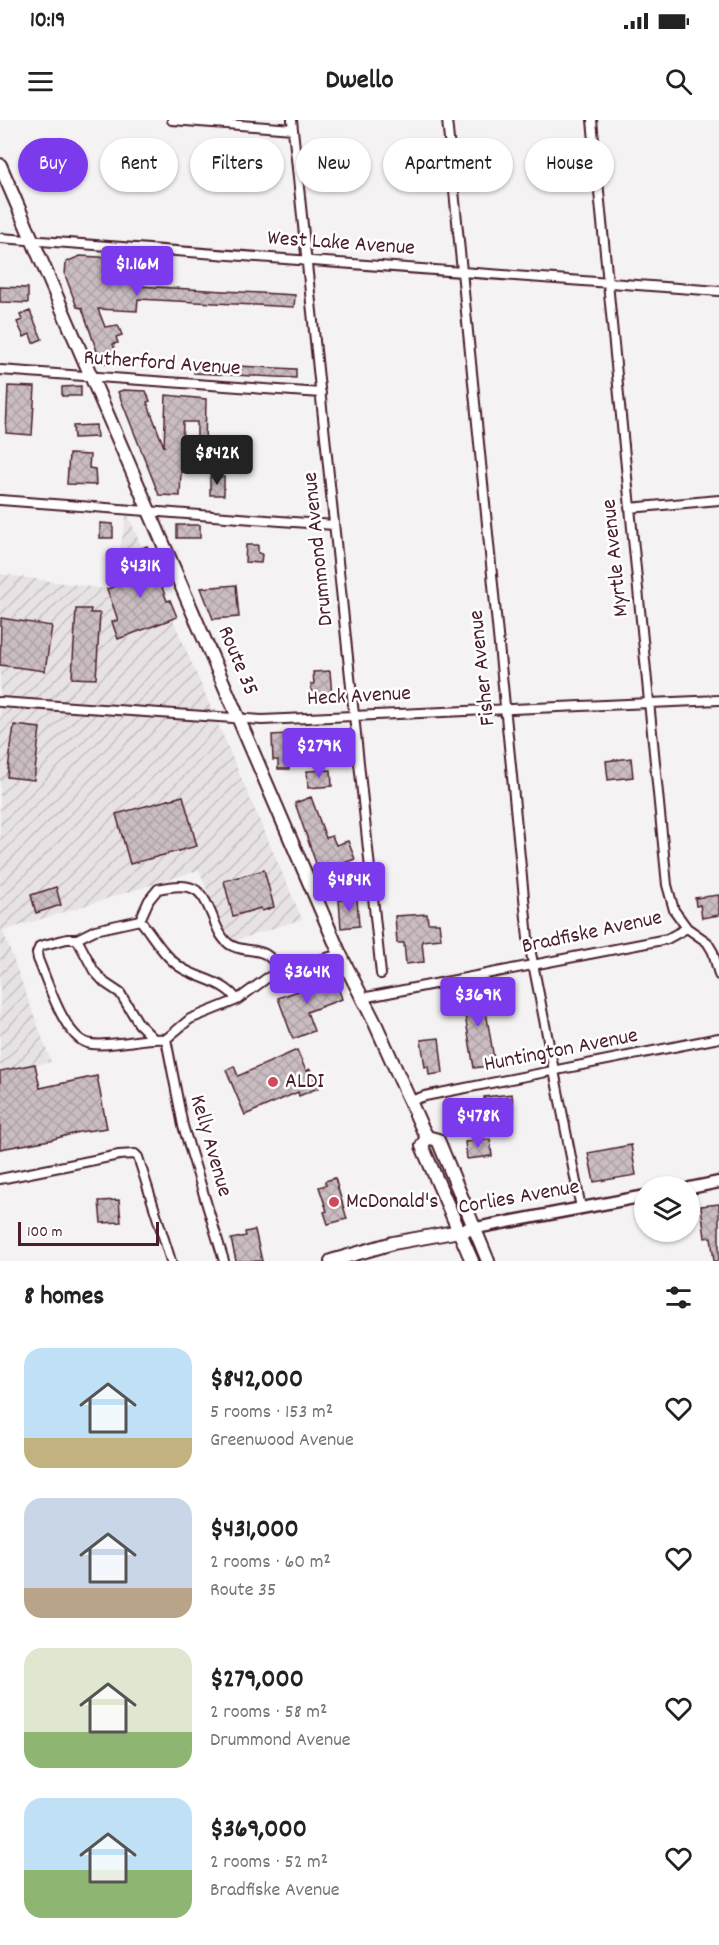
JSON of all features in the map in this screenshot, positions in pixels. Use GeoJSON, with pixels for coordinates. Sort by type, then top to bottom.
{"type":"FeatureCollection","features":[{"type":"Feature","properties":{"kind":"main road","name":"Route 35"},"geometry":{"type":"LineString","coordinates":[[0,165],[340,954],[363,998],[427,1137],[438,1140],[488,1261]]}},
{"type":"Feature","properties":{"kind":"main road","name":"Route 35"},"geometry":{"type":"LineString","coordinates":[[427,1137],[422,1146],[472,1261]]}},
{"type":"Feature","properties":{"kind":"main road"},"geometry":{"type":"LineString","coordinates":[[700,1186],[719,1182]]}},
{"type":"Feature","properties":{"kind":"main road","name":"Corlies Avenue"},"geometry":{"type":"LineString","coordinates":[[331,1261],[393,1243],[634,1199]]}},
{"type":"Feature","properties":{"kind":"street"},"geometry":{"type":"LineString","coordinates":[[172,120],[293,129]]}},
{"type":"Feature","properties":{"kind":"street","name":"Drummond Avenue"},"geometry":{"type":"LineString","coordinates":[[292,120],[381,974]]}},
{"type":"Feature","properties":{"kind":"street","name":"Fisher Avenue"},"geometry":{"type":"LineString","coordinates":[[447,120],[528,938],[581,1208]]}},
{"type":"Feature","properties":{"kind":"street","name":"Myrtle Avenue"},"geometry":{"type":"LineString","coordinates":[[592,120],[667,885],[674,910],[687,928],[707,942],[713,952],[719,975]]}},
{"type":"Feature","properties":{"kind":"street","name":"West Lake Avenue"},"geometry":{"type":"LineString","coordinates":[[0,238],[719,291]]}},
{"type":"Feature","properties":{"kind":"street","name":"Rutherford Avenue"},"geometry":{"type":"LineString","coordinates":[[0,370],[321,393]]}},
{"type":"Feature","properties":{"kind":"street"},"geometry":{"type":"LineString","coordinates":[[0,500],[334,525]]}},
{"type":"Feature","properties":{"kind":"street"},"geometry":{"type":"LineString","coordinates":[[629,508],[719,500]]}},
{"type":"Feature","properties":{"kind":"street","name":"Heck Avenue"},"geometry":{"type":"LineString","coordinates":[[0,702],[262,720],[719,700]]}},
{"type":"Feature","properties":{"kind":"street"},"geometry":{"type":"LineString","coordinates":[[140,920],[149,900],[158,889],[177,886],[196,889],[205,898],[220,934],[226,941],[242,950],[264,953],[281,971]]}},
{"type":"Feature","properties":{"kind":"street"},"geometry":{"type":"LineString","coordinates":[[140,920],[95,930],[77,939],[67,939],[40,946],[37,952],[38,959],[70,1029],[88,1044],[128,1043],[152,1037],[166,1039],[190,1019],[237,1000],[267,978],[281,971],[340,954]]}},
{"type":"Feature","properties":{"kind":"street"},"geometry":{"type":"LineString","coordinates":[[140,920],[167,957],[182,968],[232,992],[237,1000]]}},
{"type":"Feature","properties":{"kind":"street","name":"Bradfiske Avenue"},"geometry":{"type":"LineString","coordinates":[[363,998],[668,939],[687,928]]}},
{"type":"Feature","properties":{"kind":"street"},"geometry":{"type":"LineString","coordinates":[[77,939],[94,971],[105,983],[120,993],[139,1024],[152,1037]]}},
{"type":"Feature","properties":{"kind":"street","name":"Huntington Avenue"},"geometry":{"type":"LineString","coordinates":[[410,1101],[425,1096],[719,1038]]}},
{"type":"Feature","properties":{"kind":"street","name":"Kelly Avenue"},"geometry":{"type":"LineString","coordinates":[[166,1039],[183,1126],[224,1261]]}},
{"type":"Feature","properties":{"kind":"street"},"geometry":{"type":"LineString","coordinates":[[0,1179],[119,1155],[135,1154],[138,1157],[171,1261]]}},
{"type":"Feature","properties":{"kind":"shaded area"},"geometry":{"type":"Polygon","coordinates":[[[127,513],[302,919],[228,943],[199,870],[3,931],[51,1062],[0,1072],[0,574],[112,590],[127,513]]]}},
{"type":"Feature","properties":{"kind":"building"},"geometry":{"type":"Polygon","coordinates":[[[80,256],[118,258],[118,267],[131,268],[133,273],[139,274],[138,286],[295,295],[294,307],[138,299],[137,311],[98,309],[105,327],[118,325],[122,335],[116,337],[118,343],[113,344],[120,364],[101,363],[82,308],[77,307],[65,275],[66,262],[80,256]]]}},
{"type":"Feature","properties":{"kind":"building"},"geometry":{"type":"Polygon","coordinates":[[[0,287],[28,288],[28,303],[0,302],[0,287]]]}},
{"type":"Feature","properties":{"kind":"building"},"geometry":{"type":"Polygon","coordinates":[[[30,311],[42,339],[33,343],[30,334],[24,337],[17,322],[22,320],[20,315],[30,311]]]}},
{"type":"Feature","properties":{"kind":"building"},"geometry":{"type":"Polygon","coordinates":[[[195,364],[296,369],[296,378],[194,373],[195,364]]]}},
{"type":"Feature","properties":{"kind":"building"},"geometry":{"type":"Polygon","coordinates":[[[8,386],[35,387],[32,435],[6,433],[8,386]]]}},
{"type":"Feature","properties":{"kind":"building"},"geometry":{"type":"Polygon","coordinates":[[[81,386],[81,396],[62,396],[62,387],[81,386]]]}},
{"type":"Feature","properties":{"kind":"building"},"geometry":{"type":"Polygon","coordinates":[[[123,390],[146,391],[150,401],[147,402],[164,447],[166,395],[206,399],[205,446],[197,446],[197,422],[183,422],[180,496],[159,495],[118,392],[123,390]]]}},
{"type":"Feature","properties":{"kind":"building"},"geometry":{"type":"Polygon","coordinates":[[[96,425],[97,437],[74,438],[73,426],[96,425]]]}},
{"type":"Feature","properties":{"kind":"building"},"geometry":{"type":"Polygon","coordinates":[[[69,454],[90,455],[89,468],[95,469],[96,485],[67,484],[69,454]]]}},
{"type":"Feature","properties":{"kind":"building"},"geometry":{"type":"Polygon","coordinates":[[[210,477],[224,477],[224,495],[210,495],[210,477]]]}},
{"type":"Feature","properties":{"kind":"building"},"geometry":{"type":"Polygon","coordinates":[[[100,523],[113,524],[113,538],[100,538],[100,523]]]}},
{"type":"Feature","properties":{"kind":"building"},"geometry":{"type":"Polygon","coordinates":[[[177,525],[200,525],[200,538],[177,538],[177,525]]]}},
{"type":"Feature","properties":{"kind":"building"},"geometry":{"type":"Polygon","coordinates":[[[246,545],[258,545],[258,553],[262,554],[261,563],[245,562],[246,545]]]}},
{"type":"Feature","properties":{"kind":"building"},"geometry":{"type":"Polygon","coordinates":[[[147,546],[167,601],[170,600],[177,617],[118,639],[112,622],[118,620],[107,589],[141,577],[132,552],[147,546]]]}},
{"type":"Feature","properties":{"kind":"building"},"geometry":{"type":"Polygon","coordinates":[[[236,585],[239,617],[213,619],[201,588],[236,585]]]}},
{"type":"Feature","properties":{"kind":"building"},"geometry":{"type":"Polygon","coordinates":[[[76,609],[91,609],[90,613],[100,613],[96,679],[72,678],[76,609]]]}},
{"type":"Feature","properties":{"kind":"building"},"geometry":{"type":"Polygon","coordinates":[[[1,618],[52,626],[45,671],[0,665],[1,618]]]}},
{"type":"Feature","properties":{"kind":"building"},"geometry":{"type":"Polygon","coordinates":[[[330,671],[332,697],[312,699],[313,672],[330,671]]]}},
{"type":"Feature","properties":{"kind":"building"},"geometry":{"type":"Polygon","coordinates":[[[14,725],[40,728],[34,780],[7,777],[14,725]]]}},
{"type":"Feature","properties":{"kind":"building"},"geometry":{"type":"Polygon","coordinates":[[[335,732],[335,744],[304,745],[303,734],[335,732]]]}},
{"type":"Feature","properties":{"kind":"building"},"geometry":{"type":"Polygon","coordinates":[[[288,734],[289,769],[278,769],[278,760],[273,760],[272,735],[288,734]]]}},
{"type":"Feature","properties":{"kind":"building"},"geometry":{"type":"Polygon","coordinates":[[[631,758],[633,777],[608,780],[606,761],[631,758]]]}},
{"type":"Feature","properties":{"kind":"building"},"geometry":{"type":"Polygon","coordinates":[[[331,770],[332,786],[308,788],[307,771],[331,770]]]}},
{"type":"Feature","properties":{"kind":"building"},"geometry":{"type":"Polygon","coordinates":[[[183,796],[197,846],[130,864],[116,814],[183,796]]]}},
{"type":"Feature","properties":{"kind":"building"},"geometry":{"type":"Polygon","coordinates":[[[311,797],[326,838],[332,836],[336,845],[348,841],[355,859],[319,872],[295,803],[311,797]]]}},
{"type":"Feature","properties":{"kind":"building"},"geometry":{"type":"Polygon","coordinates":[[[264,870],[274,907],[262,911],[261,908],[233,916],[224,881],[264,870]]]}},
{"type":"Feature","properties":{"kind":"building"},"geometry":{"type":"Polygon","coordinates":[[[56,887],[61,905],[36,913],[31,895],[56,887]]]}},
{"type":"Feature","properties":{"kind":"building"},"geometry":{"type":"Polygon","coordinates":[[[719,895],[719,915],[702,918],[700,905],[696,906],[695,898],[719,895]]]}},
{"type":"Feature","properties":{"kind":"building"},"geometry":{"type":"Polygon","coordinates":[[[357,899],[359,926],[341,928],[339,900],[357,899]]]}},
{"type":"Feature","properties":{"kind":"building"},"geometry":{"type":"Polygon","coordinates":[[[427,914],[428,923],[439,923],[441,939],[422,941],[424,962],[406,964],[404,943],[397,943],[395,916],[427,914]]]}},
{"type":"Feature","properties":{"kind":"building"},"geometry":{"type":"Polygon","coordinates":[[[335,978],[342,999],[307,1012],[314,1031],[293,1039],[278,998],[335,978]]]}},
{"type":"Feature","properties":{"kind":"building"},"geometry":{"type":"Polygon","coordinates":[[[482,988],[495,1065],[474,1068],[461,992],[482,988]]]}},
{"type":"Feature","properties":{"kind":"building"},"geometry":{"type":"Polygon","coordinates":[[[439,1038],[443,1073],[429,1075],[428,1066],[425,1067],[421,1040],[439,1038]]]}},
{"type":"Feature","properties":{"kind":"building","name":"ALDI"},"geometry":{"type":"Polygon","coordinates":[[[297,1050],[306,1071],[310,1069],[318,1088],[299,1096],[298,1092],[245,1115],[226,1070],[234,1066],[238,1076],[297,1050]]]}},
{"type":"Feature","properties":{"kind":"building"},"geometry":{"type":"Polygon","coordinates":[[[35,1064],[40,1088],[97,1076],[107,1128],[0,1149],[0,1071],[35,1064]]]}},
{"type":"Feature","properties":{"kind":"building"},"geometry":{"type":"Polygon","coordinates":[[[512,1094],[514,1116],[505,1117],[506,1125],[487,1128],[484,1097],[512,1094]]]}},
{"type":"Feature","properties":{"kind":"building"},"geometry":{"type":"Polygon","coordinates":[[[490,1139],[492,1156],[467,1159],[465,1142],[490,1139]]]}},
{"type":"Feature","properties":{"kind":"building"},"geometry":{"type":"Polygon","coordinates":[[[631,1145],[636,1175],[594,1182],[588,1153],[631,1145]]]}},
{"type":"Feature","properties":{"kind":"building"},"geometry":{"type":"Polygon","coordinates":[[[335,1178],[347,1219],[328,1224],[324,1212],[327,1211],[319,1187],[326,1185],[325,1181],[335,1178]]]}},
{"type":"Feature","properties":{"kind":"building"},"geometry":{"type":"Polygon","coordinates":[[[119,1200],[121,1222],[101,1223],[99,1201],[119,1200]]]}},
{"type":"Feature","properties":{"kind":"building"},"geometry":{"type":"Polygon","coordinates":[[[719,1204],[719,1261],[714,1261],[711,1237],[705,1238],[701,1206],[719,1204]]]}},
{"type":"Feature","properties":{"kind":"building"},"geometry":{"type":"Polygon","coordinates":[[[255,1230],[262,1261],[236,1261],[231,1239],[246,1236],[245,1232],[255,1230]]]}},
{"type":"Feature","properties":{"kind":"place","name":"ALDI"},"geometry":{"type":"Point","coordinates":[273,1082]}},
{"type":"Feature","properties":{"kind":"place","name":"McDonald's"},"geometry":{"type":"Point","coordinates":[334,1202]}}]}
